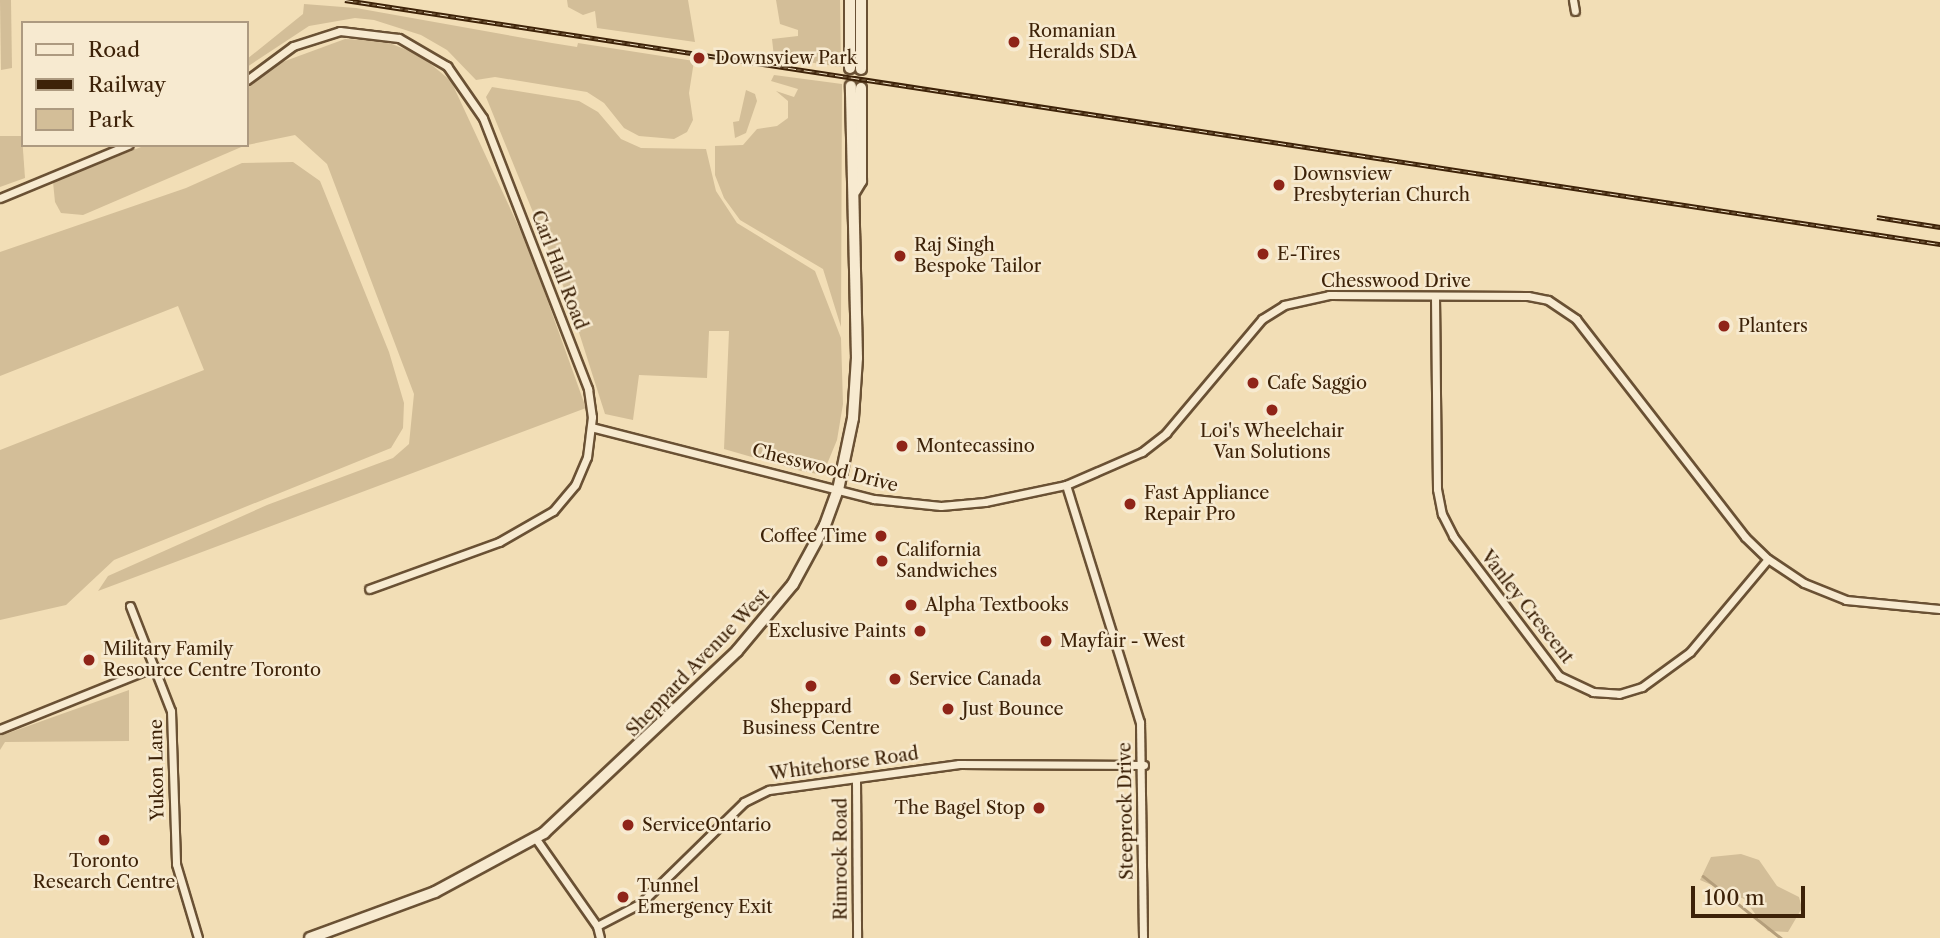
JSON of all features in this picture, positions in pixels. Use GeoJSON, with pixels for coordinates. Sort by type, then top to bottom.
{"type":"FeatureCollection","features":[{"type":"Feature","properties":{"kind":"main road"},"geometry":{"type":"LineString","coordinates":[[849,0],[856,69],[861,0]]}},
{"type":"Feature","properties":{"kind":"main road","name":"Sheppard Avenue West"},"geometry":{"type":"LineString","coordinates":[[310,938],[435,892],[536,839],[602,782],[771,615],[810,556],[838,490],[853,418],[857,358],[856,87]]}},
{"type":"Feature","properties":{"kind":"street"},"geometry":{"type":"LineString","coordinates":[[1573,0],[1576,11]]}},
{"type":"Feature","properties":{"kind":"street","name":"Carl Hall Road"},"geometry":{"type":"LineString","coordinates":[[248,79],[293,46],[340,32],[399,38],[447,66],[467,89],[490,135],[585,380],[592,427],[579,477],[565,500],[544,518],[499,542],[369,589]]}},
{"type":"Feature","properties":{"kind":"street"},"geometry":{"type":"LineString","coordinates":[[0,198],[123,147]]}},
{"type":"Feature","properties":{"kind":"street","name":"Chesswood Drive"},"geometry":{"type":"LineString","coordinates":[[592,427],[838,490],[941,506],[1066,485],[1130,459],[1158,440],[1262,319],[1284,305],[1329,295],[1528,296],[1562,307],[1745,537],[1768,559],[1804,583],[1846,600],[1940,609]]}},
{"type":"Feature","properties":{"kind":"street","name":"Vanley Crescent"},"geometry":{"type":"LineString","coordinates":[[1435,297],[1437,489],[1442,514],[1453,536],[1559,676],[1593,692],[1619,694],[1642,687],[1690,652],[1768,559]]}},
{"type":"Feature","properties":{"kind":"street","name":"Steeprock Drive"},"geometry":{"type":"LineString","coordinates":[[1066,485],[1137,709],[1143,765],[1143,938]]}},
{"type":"Feature","properties":{"kind":"street","name":"Yukon Lane"},"geometry":{"type":"LineString","coordinates":[[130,606],[171,711],[176,864],[198,938]]}},
{"type":"Feature","properties":{"kind":"street"},"geometry":{"type":"LineString","coordinates":[[0,729],[154,667]]}},
{"type":"Feature","properties":{"kind":"street","name":"Whitehorse Road"},"geometry":{"type":"LineString","coordinates":[[597,926],[641,903],[753,796],[787,787],[856,780],[959,764],[1143,765]]}},
{"type":"Feature","properties":{"kind":"street","name":"Rimrock Road"},"geometry":{"type":"LineString","coordinates":[[856,780],[857,938]]}},
{"type":"Feature","properties":{"kind":"street"},"geometry":{"type":"LineString","coordinates":[[536,839],[597,926],[600,938]]}},
{"type":"Feature","properties":{"kind":"green space"},"geometry":{"type":"Polygon","coordinates":[[[0,0],[11,0],[12,68],[1,70],[0,0]]]}},
{"type":"Feature","properties":{"kind":"green space"},"geometry":{"type":"Polygon","coordinates":[[[567,0],[688,0],[695,42],[597,28],[595,11],[583,15],[568,7],[567,0]]]}},
{"type":"Feature","properties":{"kind":"green space"},"geometry":{"type":"Polygon","coordinates":[[[776,0],[840,0],[841,67],[774,57],[772,39],[798,36],[798,30],[780,24],[776,0]]]}},
{"type":"Feature","properties":{"kind":"green space"},"geometry":{"type":"Polygon","coordinates":[[[304,4],[356,8],[577,47],[578,43],[694,61],[689,93],[693,120],[687,132],[674,139],[639,136],[624,128],[604,103],[587,92],[495,77],[476,80],[447,50],[421,35],[374,20],[355,18],[309,26],[248,66],[248,58],[303,14],[304,4]]]}},
{"type":"Feature","properties":{"kind":"green space"},"geometry":{"type":"Polygon","coordinates":[[[345,39],[384,41],[420,55],[451,81],[529,249],[586,408],[98,591],[108,576],[267,505],[393,458],[409,444],[414,394],[327,164],[295,135],[248,145],[248,88],[277,64],[345,39]]]}},
{"type":"Feature","properties":{"kind":"green space"},"geometry":{"type":"Polygon","coordinates":[[[774,75],[842,84],[841,327],[823,269],[740,220],[724,198],[715,175],[715,146],[743,145],[757,129],[777,126],[788,118],[788,101],[776,91],[794,97],[798,89],[771,81],[774,75]]]}},
{"type":"Feature","properties":{"kind":"green space"},"geometry":{"type":"Polygon","coordinates":[[[492,87],[579,101],[598,112],[621,139],[641,148],[706,149],[716,191],[737,223],[815,271],[841,338],[843,404],[837,440],[825,469],[818,474],[801,471],[724,449],[729,331],[709,331],[707,378],[639,375],[633,420],[605,414],[568,298],[486,97],[492,87]]]}},
{"type":"Feature","properties":{"kind":"green space"},"geometry":{"type":"Polygon","coordinates":[[[746,90],[755,94],[757,101],[746,133],[735,138],[733,122],[739,121],[746,90]]]}},
{"type":"Feature","properties":{"kind":"green space"},"geometry":{"type":"Polygon","coordinates":[[[0,136],[21,136],[25,178],[0,187],[0,136]]]}},
{"type":"Feature","properties":{"kind":"green space"},"geometry":{"type":"Polygon","coordinates":[[[141,147],[241,147],[83,215],[61,213],[55,202],[53,182],[141,147]]]}},
{"type":"Feature","properties":{"kind":"green space"},"geometry":{"type":"Polygon","coordinates":[[[293,162],[320,181],[389,352],[404,403],[403,428],[391,448],[114,560],[66,605],[0,620],[0,450],[204,370],[178,306],[0,376],[0,252],[186,188],[242,163],[293,162]]]}},
{"type":"Feature","properties":{"kind":"green space"},"geometry":{"type":"Polygon","coordinates":[[[129,690],[129,741],[5,742],[0,750],[0,736],[129,690]]]}},
{"type":"Feature","properties":{"kind":"green space"},"geometry":{"type":"Polygon","coordinates":[[[1741,854],[1759,860],[1777,886],[1799,897],[1802,908],[1788,932],[1768,931],[1744,899],[1700,880],[1711,857],[1741,854]]]}},
{"type":"Feature","properties":{"kind":"waterway"},"geometry":{"type":"LineString","coordinates":[[1703,876],[1781,938]]}},
{"type":"Feature","properties":{"kind":"railway"},"geometry":{"type":"LineString","coordinates":[[345,0],[1940,244]]}},
{"type":"Feature","properties":{"kind":"railway"},"geometry":{"type":"LineString","coordinates":[[1877,217],[1940,227]]}},
{"type":"Feature","properties":{"kind":"place","name":"Romanian Heralds SDA"},"geometry":{"type":"Point","coordinates":[1014,42]}},
{"type":"Feature","properties":{"kind":"place","name":"Downsview Park"},"geometry":{"type":"Point","coordinates":[699,58]}},
{"type":"Feature","properties":{"kind":"place","name":"Downsview Presbyterian Church"},"geometry":{"type":"Point","coordinates":[1279,185]}},
{"type":"Feature","properties":{"kind":"place","name":"E-Tires"},"geometry":{"type":"Point","coordinates":[1263,254]}},
{"type":"Feature","properties":{"kind":"place","name":"Raj Singh Bespoke Tailor"},"geometry":{"type":"Point","coordinates":[900,256]}},
{"type":"Feature","properties":{"kind":"place","name":"Planters"},"geometry":{"type":"Point","coordinates":[1724,326]}},
{"type":"Feature","properties":{"kind":"place","name":"Cafe Saggio"},"geometry":{"type":"Point","coordinates":[1253,383]}},
{"type":"Feature","properties":{"kind":"place","name":"Loi's Wheelchair Van Solutions"},"geometry":{"type":"Point","coordinates":[1272,410]}},
{"type":"Feature","properties":{"kind":"place","name":"Montecassino"},"geometry":{"type":"Point","coordinates":[902,446]}},
{"type":"Feature","properties":{"kind":"place","name":"Fast Appliance Repair Pro"},"geometry":{"type":"Point","coordinates":[1130,504]}},
{"type":"Feature","properties":{"kind":"place","name":"Coffee Time"},"geometry":{"type":"Point","coordinates":[881,536]}},
{"type":"Feature","properties":{"kind":"place","name":"California Sandwiches"},"geometry":{"type":"Point","coordinates":[882,561]}},
{"type":"Feature","properties":{"kind":"place","name":"Alpha Textbooks"},"geometry":{"type":"Point","coordinates":[911,605]}},
{"type":"Feature","properties":{"kind":"place","name":"Exclusive Paints"},"geometry":{"type":"Point","coordinates":[920,631]}},
{"type":"Feature","properties":{"kind":"place","name":"Mayfair - West"},"geometry":{"type":"Point","coordinates":[1046,641]}},
{"type":"Feature","properties":{"kind":"place","name":"Military Family Resource Centre Toronto"},"geometry":{"type":"Point","coordinates":[89,660]}},
{"type":"Feature","properties":{"kind":"place","name":"Service Canada"},"geometry":{"type":"Point","coordinates":[895,679]}},
{"type":"Feature","properties":{"kind":"place","name":"Sheppard Business Centre"},"geometry":{"type":"Point","coordinates":[811,686]}},
{"type":"Feature","properties":{"kind":"place","name":"Just Bounce"},"geometry":{"type":"Point","coordinates":[948,709]}},
{"type":"Feature","properties":{"kind":"place","name":"The Bagel Stop"},"geometry":{"type":"Point","coordinates":[1039,808]}},
{"type":"Feature","properties":{"kind":"place","name":"ServiceOntario"},"geometry":{"type":"Point","coordinates":[628,825]}},
{"type":"Feature","properties":{"kind":"place","name":"Toronto Research Centre"},"geometry":{"type":"Point","coordinates":[104,840]}},
{"type":"Feature","properties":{"kind":"place","name":"Tunnel Emergency Exit"},"geometry":{"type":"Point","coordinates":[623,897]}}]}
